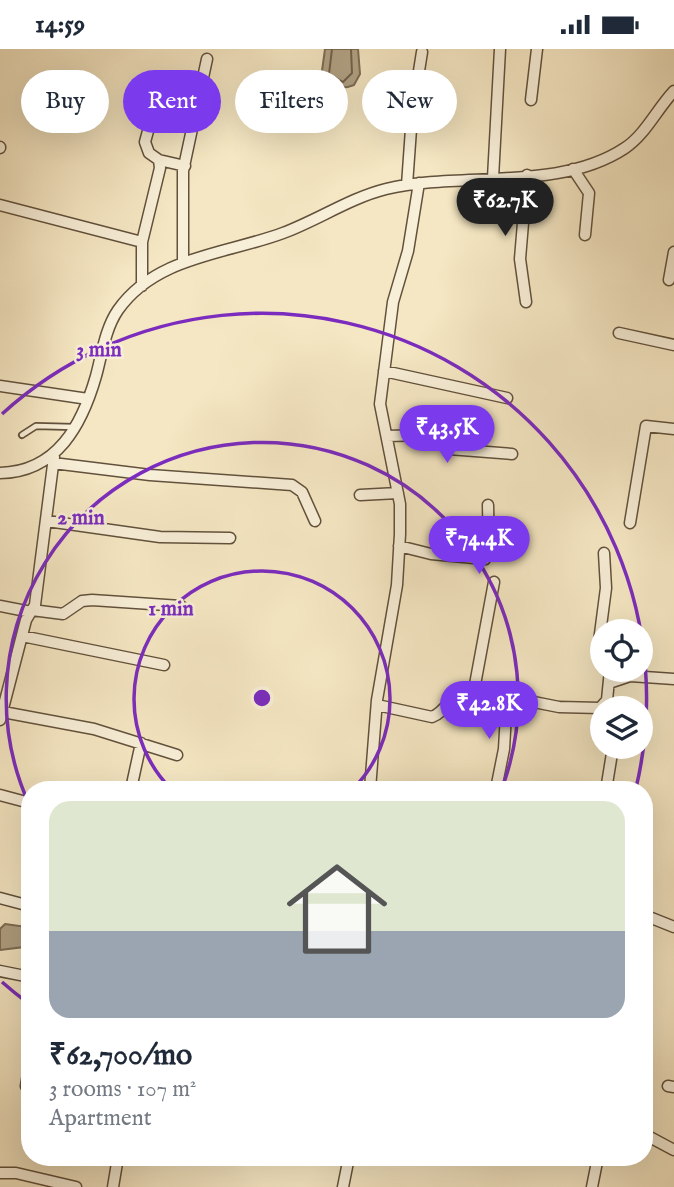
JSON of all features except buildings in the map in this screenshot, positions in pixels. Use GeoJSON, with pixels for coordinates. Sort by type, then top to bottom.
{"type":"FeatureCollection","features":[{"type":"Feature","properties":{"kind":"street"},"geometry":{"type":"LineString","coordinates":[[493,178],[500,49]]}},
{"type":"Feature","properties":{"kind":"street"},"geometry":{"type":"LineString","coordinates":[[531,100],[537,49]]}},
{"type":"Feature","properties":{"kind":"street"},"geometry":{"type":"LineString","coordinates":[[407,185],[412,115],[422,52]]}},
{"type":"Feature","properties":{"kind":"street"},"geometry":{"type":"LineString","coordinates":[[183,261],[181,218],[184,166],[207,59]]}},
{"type":"Feature","properties":{"kind":"street"},"geometry":{"type":"LineString","coordinates":[[177,755],[68,723],[2,716],[22,636],[32,611],[54,460],[75,427],[88,399],[103,344],[118,310],[142,286],[183,261],[276,236],[370,193],[419,183],[573,169],[625,148],[674,91]]}},
{"type":"Feature","properties":{"kind":"street"},"geometry":{"type":"LineString","coordinates":[[147,133],[145,142],[149,153],[159,160],[184,166]]}},
{"type":"Feature","properties":{"kind":"street"},"geometry":{"type":"LineString","coordinates":[[142,286],[142,242],[156,195],[159,160]]}},
{"type":"Feature","properties":{"kind":"street"},"geometry":{"type":"LineString","coordinates":[[573,169],[589,193],[585,235]]}},
{"type":"Feature","properties":{"kind":"street"},"geometry":{"type":"LineString","coordinates":[[526,302],[520,259],[527,175]]}},
{"type":"Feature","properties":{"kind":"street"},"geometry":{"type":"LineString","coordinates":[[371,781],[377,705],[397,585],[399,546],[398,493],[380,404],[393,302],[408,251],[419,183]]}},
{"type":"Feature","properties":{"kind":"street"},"geometry":{"type":"LineString","coordinates":[[0,205],[142,242]]}},
{"type":"Feature","properties":{"kind":"street"},"geometry":{"type":"LineString","coordinates":[[669,280],[674,252]]}},
{"type":"Feature","properties":{"kind":"street"},"geometry":{"type":"LineString","coordinates":[[619,333],[674,345]]}},
{"type":"Feature","properties":{"kind":"street"},"geometry":{"type":"LineString","coordinates":[[384,371],[507,398]]}},
{"type":"Feature","properties":{"kind":"street"},"geometry":{"type":"LineString","coordinates":[[0,386],[88,399]]}},
{"type":"Feature","properties":{"kind":"street"},"geometry":{"type":"LineString","coordinates":[[630,523],[646,426],[674,429]]}},
{"type":"Feature","properties":{"kind":"street"},"geometry":{"type":"LineString","coordinates":[[387,436],[425,435],[449,449],[512,454]]}},
{"type":"Feature","properties":{"kind":"street"},"geometry":{"type":"LineString","coordinates":[[0,473],[21,471],[54,460],[150,475],[292,485],[302,492],[315,521]]}},
{"type":"Feature","properties":{"kind":"street"},"geometry":{"type":"LineString","coordinates":[[360,495],[398,493]]}},
{"type":"Feature","properties":{"kind":"street"},"geometry":{"type":"LineString","coordinates":[[399,546],[442,556],[485,559],[489,550],[488,505]]}},
{"type":"Feature","properties":{"kind":"street"},"geometry":{"type":"LineString","coordinates":[[47,521],[160,537],[230,538]]}},
{"type":"Feature","properties":{"kind":"street"},"geometry":{"type":"LineString","coordinates":[[602,619],[606,588],[604,553]]}},
{"type":"Feature","properties":{"kind":"street"},"geometry":{"type":"LineString","coordinates":[[474,690],[494,582]]}},
{"type":"Feature","properties":{"kind":"street"},"geometry":{"type":"LineString","coordinates":[[0,606],[63,614],[82,601],[92,600],[181,606]]}},
{"type":"Feature","properties":{"kind":"street"},"geometry":{"type":"LineString","coordinates":[[22,636],[164,665]]}},
{"type":"Feature","properties":{"kind":"street"},"geometry":{"type":"LineString","coordinates":[[606,696],[609,683],[630,676],[674,679]]}},
{"type":"Feature","properties":{"kind":"street"},"geometry":{"type":"LineString","coordinates":[[377,705],[432,717],[438,715],[455,694],[474,690],[559,707],[590,709]]}},
{"type":"Feature","properties":{"kind":"street"},"geometry":{"type":"LineString","coordinates":[[498,781],[504,749],[507,695]]}},
{"type":"Feature","properties":{"kind":"street"},"geometry":{"type":"LineString","coordinates":[[133,781],[141,743]]}},
{"type":"Feature","properties":{"kind":"street"},"geometry":{"type":"LineString","coordinates":[[607,781],[611,759]]}},
{"type":"Feature","properties":{"kind":"street"},"geometry":{"type":"LineString","coordinates":[[0,795],[21,801]]}},
{"type":"Feature","properties":{"kind":"street"},"geometry":{"type":"LineString","coordinates":[[0,898],[21,904]]}},
{"type":"Feature","properties":{"kind":"street"},"geometry":{"type":"LineString","coordinates":[[653,919],[674,927]]}},
{"type":"Feature","properties":{"kind":"street"},"geometry":{"type":"LineString","coordinates":[[0,971],[21,975]]}},
{"type":"Feature","properties":{"kind":"street"},"geometry":{"type":"LineString","coordinates":[[653,1140],[674,1150]]}},
{"type":"Feature","properties":{"kind":"street"},"geometry":{"type":"LineString","coordinates":[[113,1187],[116,1166]]}},
{"type":"Feature","properties":{"kind":"street"},"geometry":{"type":"LineString","coordinates":[[343,1187],[347,1166]]}},
{"type":"Feature","properties":{"kind":"street"},"geometry":{"type":"LineString","coordinates":[[592,1187],[596,1166]]}},
{"type":"Feature","properties":{"kind":"street"},"geometry":{"type":"LineString","coordinates":[[0,1173],[16,1173],[76,1187]]}},
{"type":"Feature","properties":{"kind":"lane"},"geometry":{"type":"LineString","coordinates":[[22,435],[36,426],[75,427]]}},
{"type":"Feature","properties":{"kind":"water"},"geometry":{"type":"Polygon","coordinates":[[[325,49],[358,49],[360,74],[354,85],[348,87],[348,70],[322,70],[325,49]]]}},
{"type":"Feature","properties":{"kind":"water"},"geometry":{"type":"Polygon","coordinates":[[[5,924],[21,926],[21,947],[0,950],[0,929],[5,924]]]}}]}
